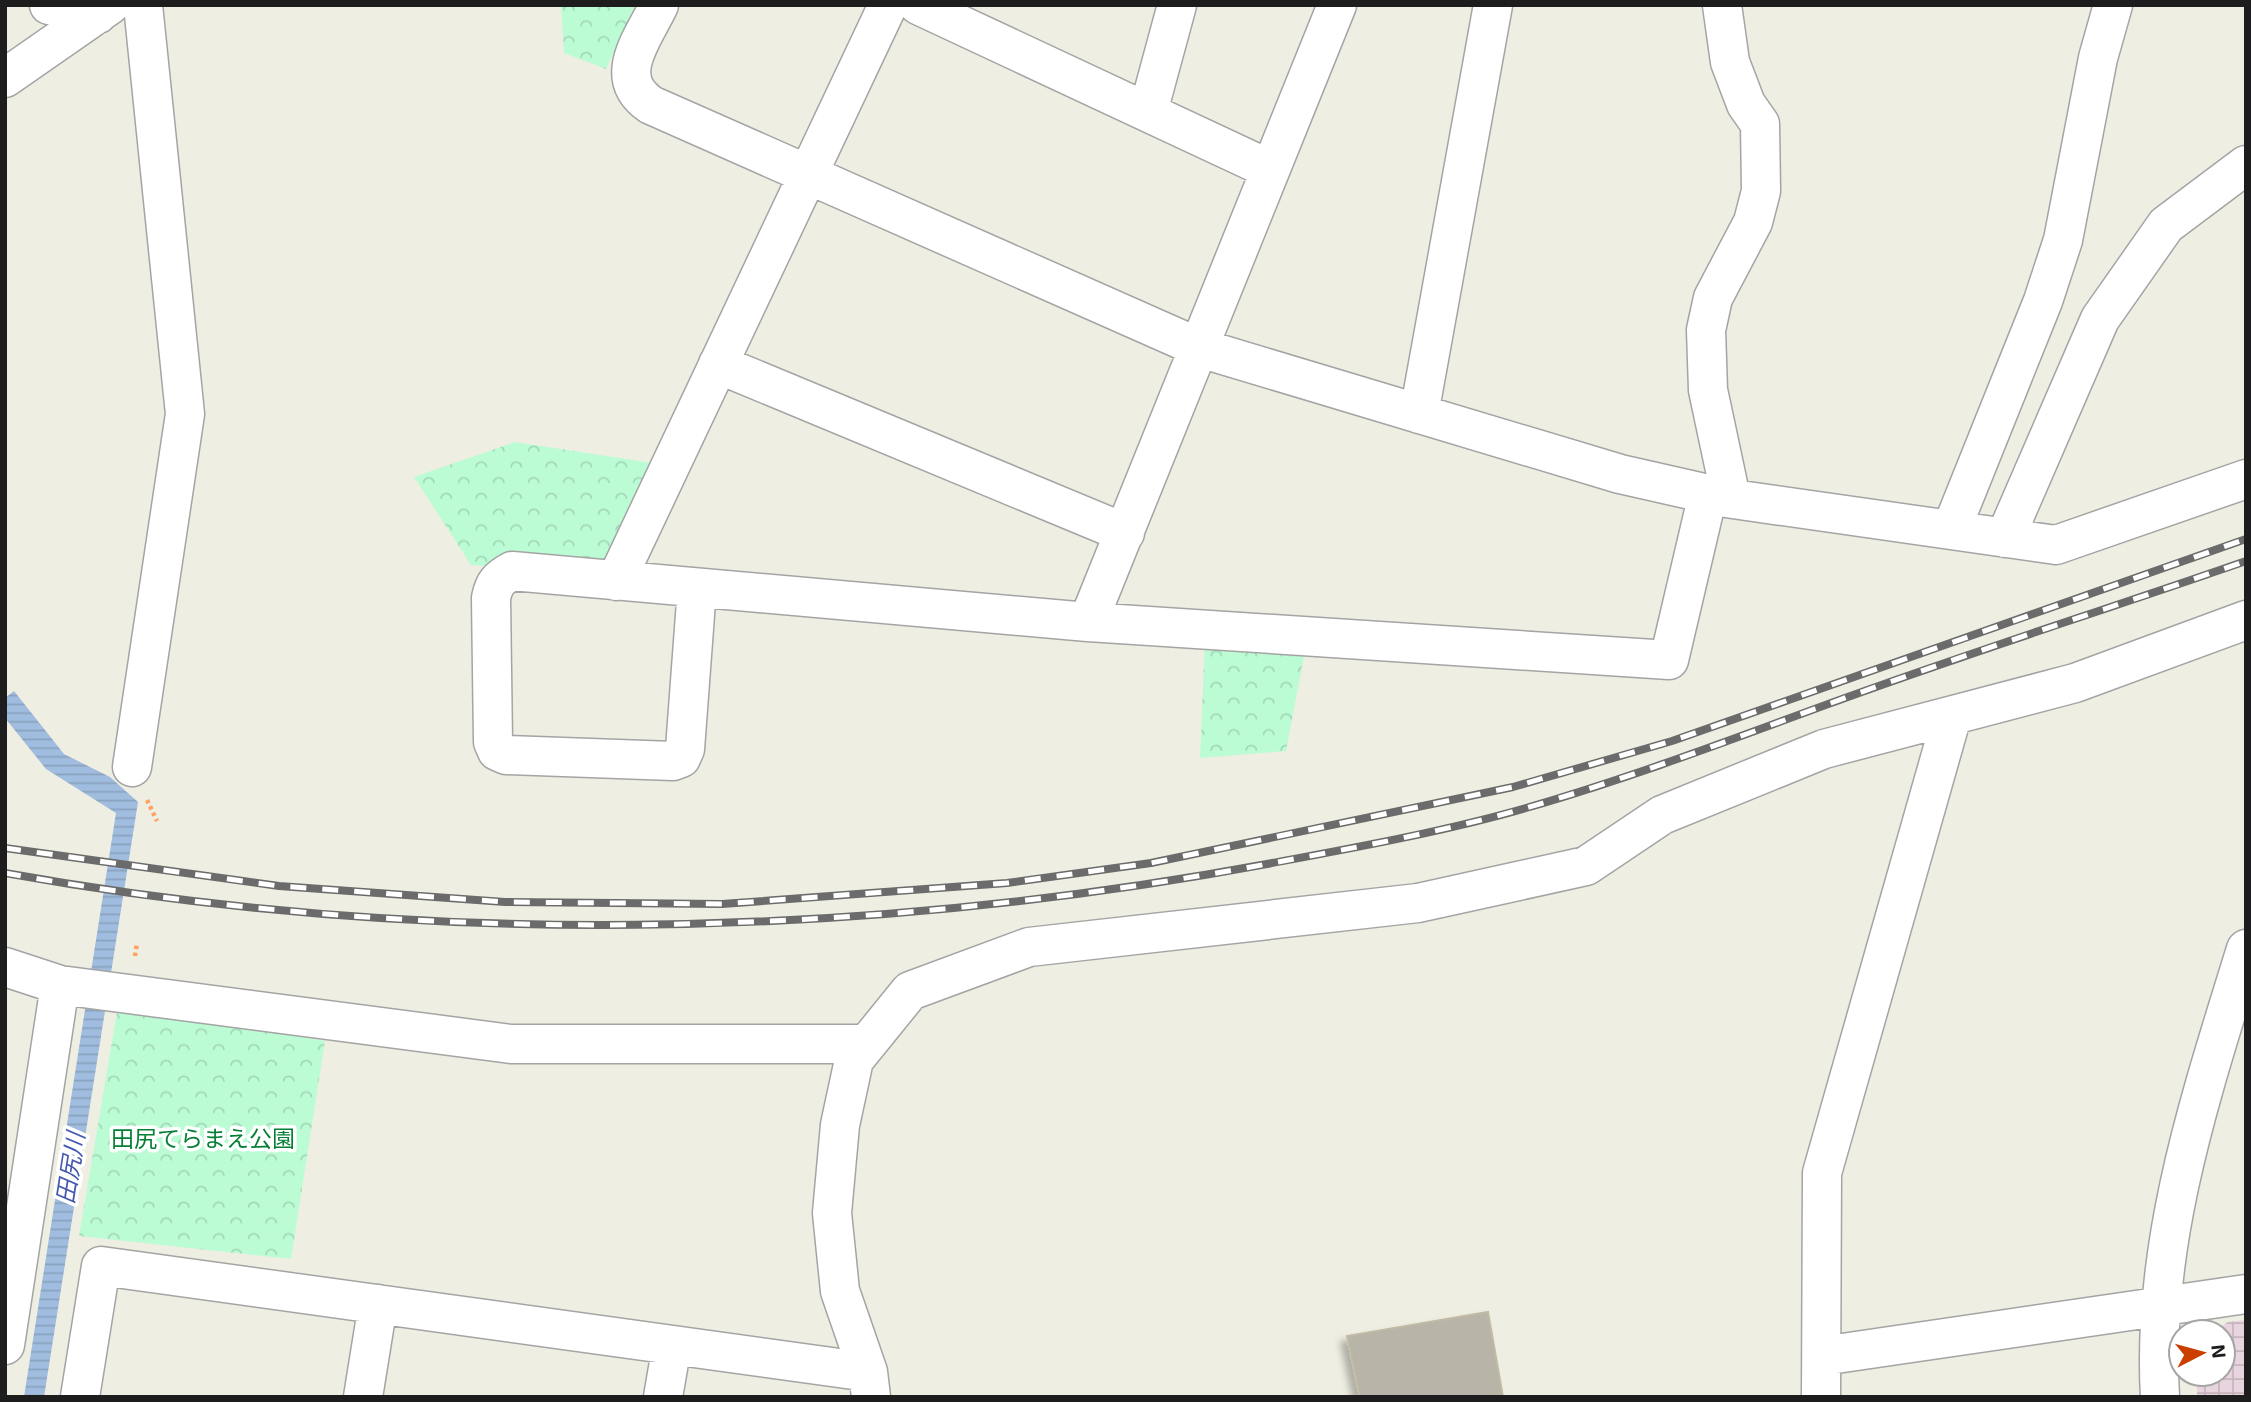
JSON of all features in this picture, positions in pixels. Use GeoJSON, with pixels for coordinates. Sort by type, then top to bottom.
{"type":"FeatureCollection","features":[{"type":"Feature","properties":{"kind":"street"},"geometry":{"type":"LineString","coordinates":[[49,5],[104,10]]}},
{"type":"Feature","properties":{"kind":"street"},"geometry":{"type":"LineString","coordinates":[[132,767],[185,414],[143,5]]}},
{"type":"Feature","properties":{"kind":"street"},"geometry":{"type":"LineString","coordinates":[[659,5],[632,61],[632,88],[640,98],[1200,348],[1419,414],[1620,474],[1720,496],[2056,545],[2246,479]]}},
{"type":"Feature","properties":{"kind":"street"},"geometry":{"type":"LineString","coordinates":[[616,581],[888,5]]}},
{"type":"Feature","properties":{"kind":"street"},"geometry":{"type":"LineString","coordinates":[[918,5],[1269,169]]}},
{"type":"Feature","properties":{"kind":"street"},"geometry":{"type":"LineString","coordinates":[[1148,112],[1177,5]]}},
{"type":"Feature","properties":{"kind":"street"},"geometry":{"type":"LineString","coordinates":[[1087,622],[1337,5]]}},
{"type":"Feature","properties":{"kind":"street"},"geometry":{"type":"LineString","coordinates":[[1419,414],[1493,5]]}},
{"type":"Feature","properties":{"kind":"street"},"geometry":{"type":"LineString","coordinates":[[697,588],[685,749],[681,758],[673,761],[506,755],[497,751],[493,743],[491,597],[494,584],[500,577],[512,572],[697,588],[1087,622],[1669,660],[1720,496],[1708,390],[1706,330],[1713,298],[1758,209],[1761,178],[1760,124],[1746,104],[1730,62],[1722,5]]}},
{"type":"Feature","properties":{"kind":"street"},"geometry":{"type":"LineString","coordinates":[[1951,530],[2043,301],[2063,240],[2098,58],[2113,5]]}},
{"type":"Feature","properties":{"kind":"street"},"geometry":{"type":"LineString","coordinates":[[5,78],[104,10]]}},
{"type":"Feature","properties":{"kind":"street"},"geometry":{"type":"LineString","coordinates":[[2005,538],[2100,319],[2166,225],[2246,165]]}},
{"type":"Feature","properties":{"kind":"street"},"geometry":{"type":"LineString","coordinates":[[718,364],[1125,533]]}},
{"type":"Feature","properties":{"kind":"street"},"geometry":{"type":"LineString","coordinates":[[80,1397],[101,1266],[672,1345],[869,1384],[840,1290],[832,1213],[843,1112],[854,1060],[911,991],[1029,947],[1418,903],[1586,866],[1662,815],[1824,749],[2075,683],[2246,620]]}},
{"type":"Feature","properties":{"kind":"street"},"geometry":{"type":"LineString","coordinates":[[1821,1397],[1822,1173],[1952,716]]}},
{"type":"Feature","properties":{"kind":"street"},"geometry":{"type":"LineString","coordinates":[[2160,1397],[2159,1305],[2190,1135],[2240,987],[2246,949]]}},
{"type":"Feature","properties":{"kind":"street"},"geometry":{"type":"LineString","coordinates":[[5,967],[83,988],[511,1044],[867,1044]]}},
{"type":"Feature","properties":{"kind":"street"},"geometry":{"type":"LineString","coordinates":[[5,1345],[83,988]]}},
{"type":"Feature","properties":{"kind":"street"},"geometry":{"type":"LineString","coordinates":[[1822,1356],[2246,1294]]}},
{"type":"Feature","properties":{"kind":"street"},"geometry":{"type":"LineString","coordinates":[[363,1397],[378,1304]]}},
{"type":"Feature","properties":{"kind":"street"},"geometry":{"type":"LineString","coordinates":[[663,1397],[672,1345]]}},
{"type":"Feature","properties":{"kind":"shaded area"},"geometry":{"type":"Polygon","coordinates":[[[2246,1320],[2246,1397],[2197,1397],[2197,1388],[2237,1388],[2237,1321],[2246,1320]]]}},
{"type":"Feature","properties":{"kind":"green space"},"geometry":{"type":"Polygon","coordinates":[[[561,5],[635,5],[606,69],[564,53],[561,5]]]}},
{"type":"Feature","properties":{"kind":"green space"},"geometry":{"type":"Polygon","coordinates":[[[515,442],[659,464],[612,574],[471,565],[414,477],[515,442]]]}},
{"type":"Feature","properties":{"kind":"green space"},"geometry":{"type":"Polygon","coordinates":[[[1205,639],[1306,646],[1286,751],[1200,758],[1205,639]]]}},
{"type":"Feature","properties":{"kind":"green space","name":"田尻てらまえ公園"},"geometry":{"type":"Polygon","coordinates":[[[118,1006],[325,1041],[291,1259],[79,1236],[118,1006]]]}},
{"type":"Feature","properties":{"kind":"water","name":"田尻川"},"geometry":{"type":"Polygon","coordinates":[[[14,691],[64,754],[110,777],[138,802],[44,1397],[24,1397],[116,813],[46,769],[5,718],[5,698],[14,691]]]}},
{"type":"Feature","properties":{"kind":"building"},"geometry":{"type":"Polygon","coordinates":[[[1488,1312],[1503,1397],[1360,1397],[1347,1336],[1488,1312]]]}},
{"type":"Feature","properties":{"kind":"railway"},"geometry":{"type":"LineString","coordinates":[[5,848],[279,886],[505,902],[722,904],[1007,883],[1151,863],[1513,787],[1672,741],[2246,539]]}},
{"type":"Feature","properties":{"kind":"railway"},"geometry":{"type":"LineString","coordinates":[[5,873],[161,897],[318,913],[477,923],[636,925],[796,920],[954,908],[1111,889],[1365,846],[1526,808],[1642,771],[1934,666],[2246,561]]}}]}
